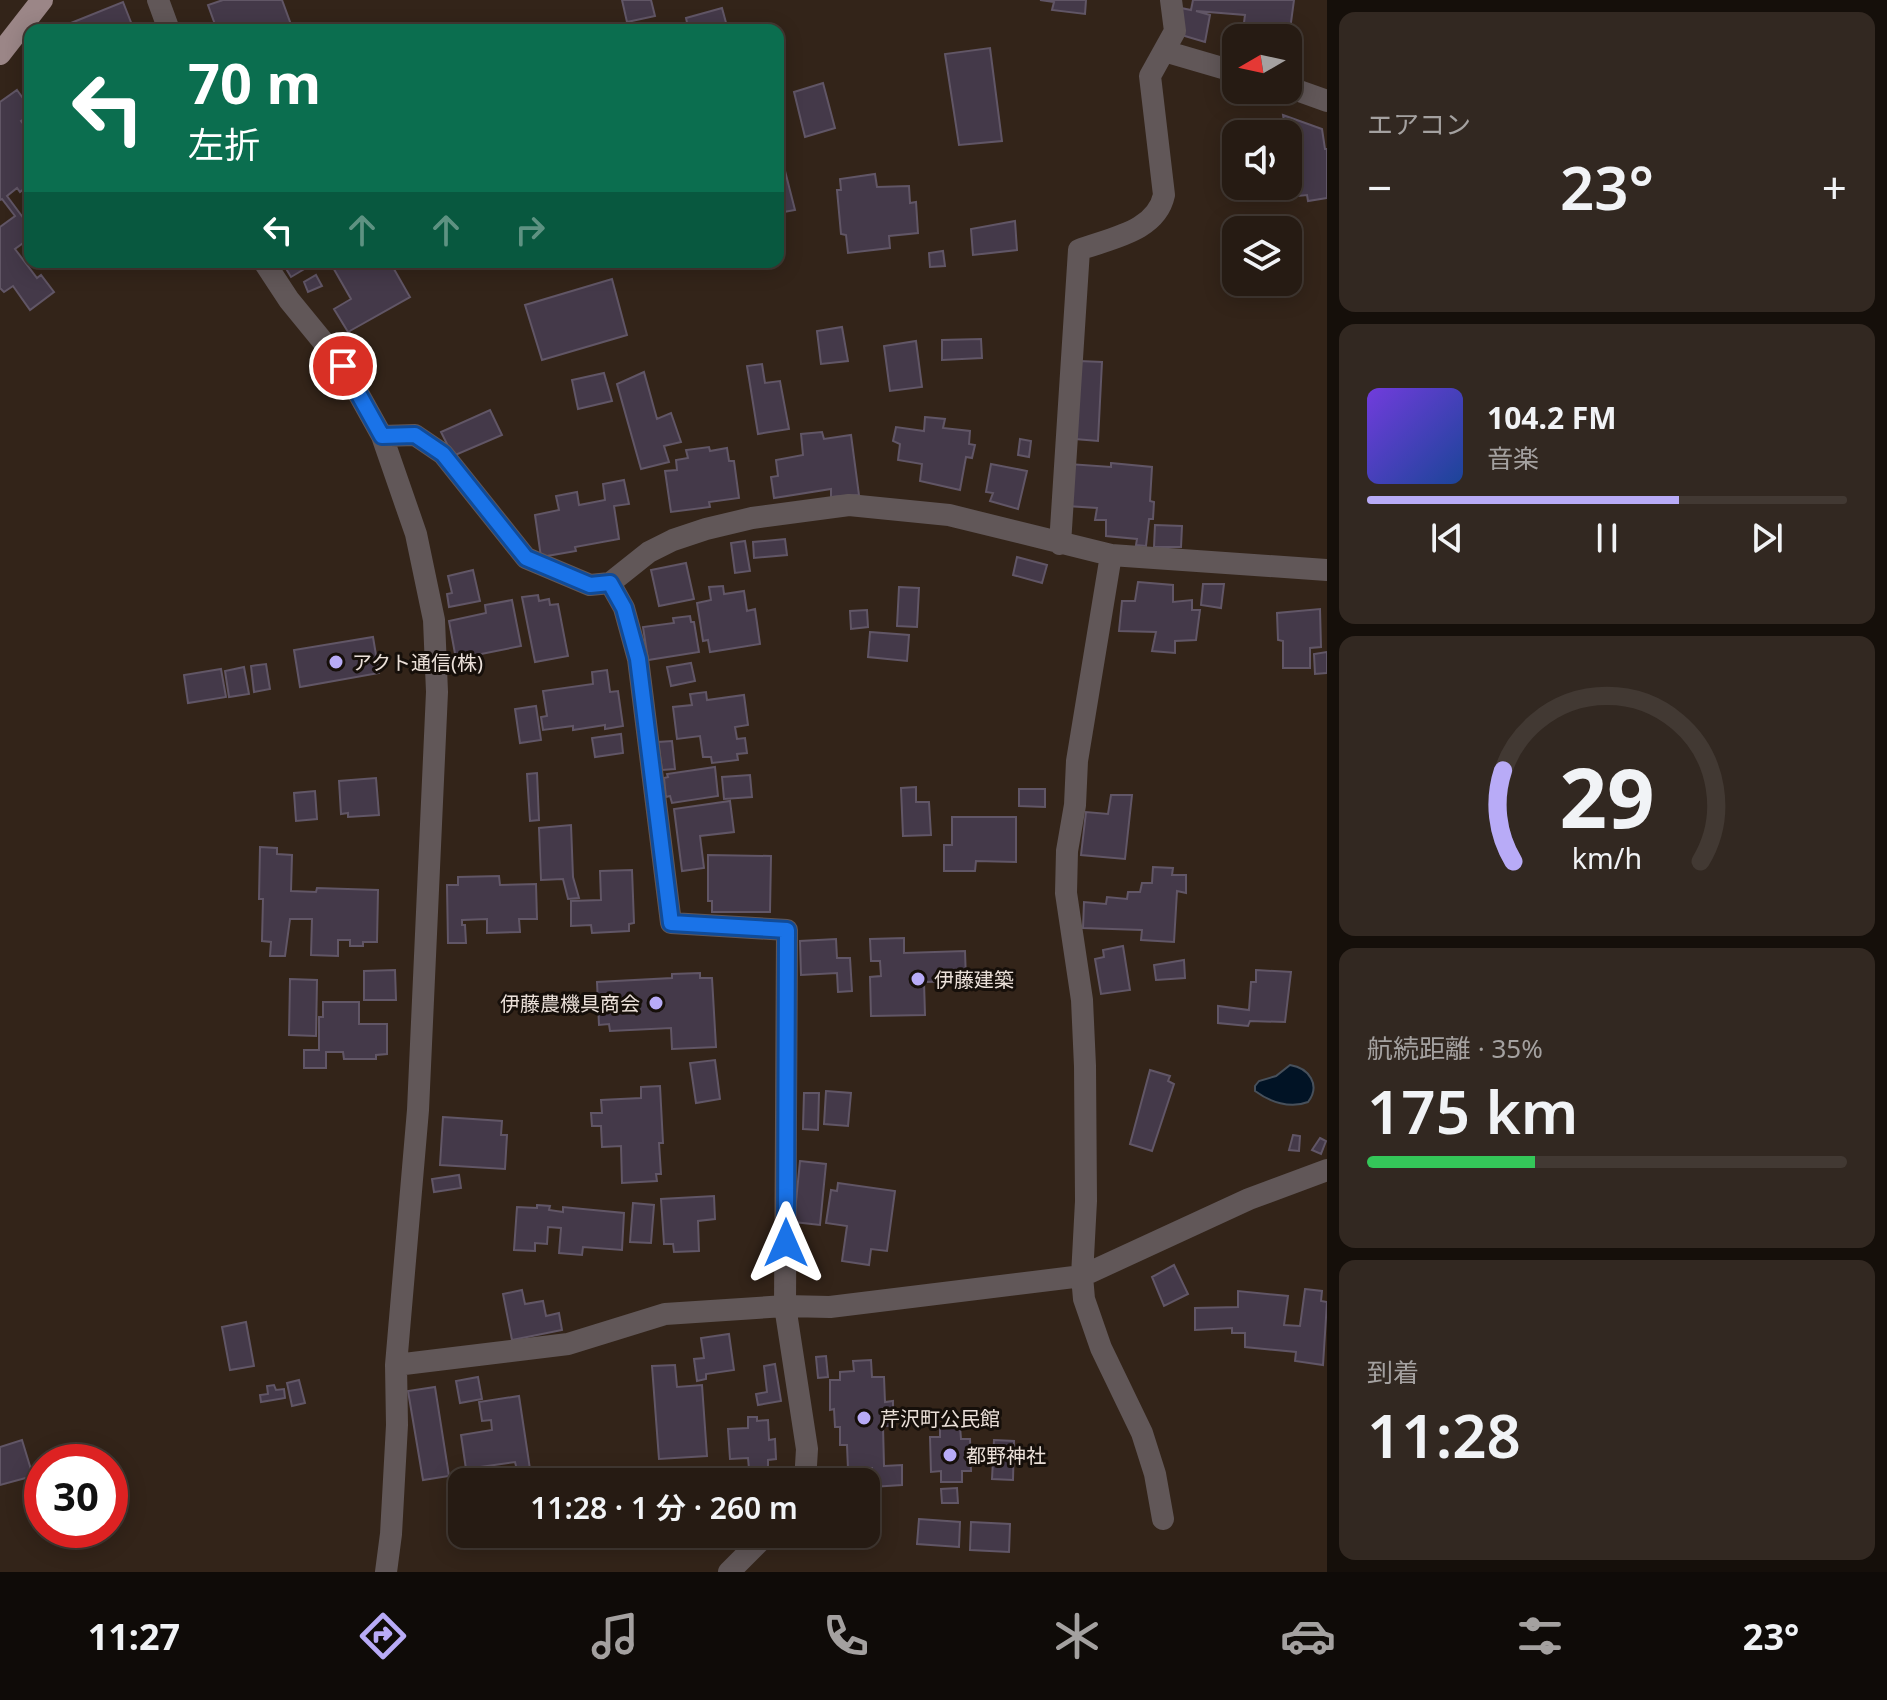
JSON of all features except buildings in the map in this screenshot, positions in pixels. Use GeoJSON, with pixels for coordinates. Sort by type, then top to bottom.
{"type":"FeatureCollection","features":[{"type":"Feature","properties":{"kind":"main road"},"geometry":{"type":"LineString","coordinates":[[0,54],[42,0]]}},
{"type":"Feature","properties":{"kind":"street"},"geometry":{"type":"LineString","coordinates":[[158,0],[167,24]]}},
{"type":"Feature","properties":{"kind":"street"},"geometry":{"type":"LineString","coordinates":[[1060,544],[1079,250],[1150,222],[1161,211],[1164,195],[1150,76],[1175,31],[1171,0]]}},
{"type":"Feature","properties":{"kind":"street"},"geometry":{"type":"LineString","coordinates":[[1164,51],[1222,68]]}},
{"type":"Feature","properties":{"kind":"street"},"geometry":{"type":"LineString","coordinates":[[1302,92],[1327,101]]}},
{"type":"Feature","properties":{"kind":"street"},"geometry":{"type":"LineString","coordinates":[[268,268],[289,300],[343,366],[382,436],[416,534],[434,620],[437,692],[418,1110],[396,1365],[397,1425],[386,1572]]}},
{"type":"Feature","properties":{"kind":"street"},"geometry":{"type":"LineString","coordinates":[[382,436],[415,435],[443,454],[526,558],[590,585],[610,583],[649,552],[673,540],[752,518],[849,505],[949,515],[1111,555],[1327,570]]}},
{"type":"Feature","properties":{"kind":"street"},"geometry":{"type":"LineString","coordinates":[[1111,555],[1077,761],[1075,805],[1067,851],[1066,893],[1082,1000],[1084,1053],[1086,1201],[1082,1276],[1084,1299],[1101,1348],[1142,1433],[1155,1474],[1163,1519]]}},
{"type":"Feature","properties":{"kind":"street"},"geometry":{"type":"LineString","coordinates":[[610,583],[624,608],[638,659],[671,923],[787,930],[785,1306],[807,1449],[806,1468]]}},
{"type":"Feature","properties":{"kind":"street"},"geometry":{"type":"LineString","coordinates":[[396,1365],[568,1344],[665,1314],[785,1306],[830,1307],[1082,1276],[1249,1199],[1327,1170]]}},
{"type":"Feature","properties":{"kind":"street"},"geometry":{"type":"LineString","coordinates":[[729,1572],[753,1548]]}},
{"type":"Feature","properties":{"kind":"water"},"geometry":{"type":"Polygon","coordinates":[[[1290,1065],[1303,1070],[1311,1078],[1313,1089],[1308,1102],[1294,1105],[1280,1103],[1255,1091],[1259,1081],[1276,1076],[1290,1065]]]}},
{"type":"Feature","properties":{"kind":"place","name":"アクト通信(株)"},"geometry":{"type":"Point","coordinates":[336,662]}},
{"type":"Feature","properties":{"kind":"place","name":"伊藤建築"},"geometry":{"type":"Point","coordinates":[918,979]}},
{"type":"Feature","properties":{"kind":"place","name":"伊藤農機具商会"},"geometry":{"type":"Point","coordinates":[656,1003]}},
{"type":"Feature","properties":{"kind":"place","name":"芹沢町公民館"},"geometry":{"type":"Point","coordinates":[864,1418]}},
{"type":"Feature","properties":{"kind":"place","name":"都野神社"},"geometry":{"type":"Point","coordinates":[950,1455]}},
{"type":"Feature","properties":{"kind":"route"},"geometry":{"type":"LineString","coordinates":[[343,366],[382,436],[415,435],[443,454],[526,558],[590,585],[610,583],[624,608],[638,659],[671,923],[787,930],[786,1243]]}}]}
